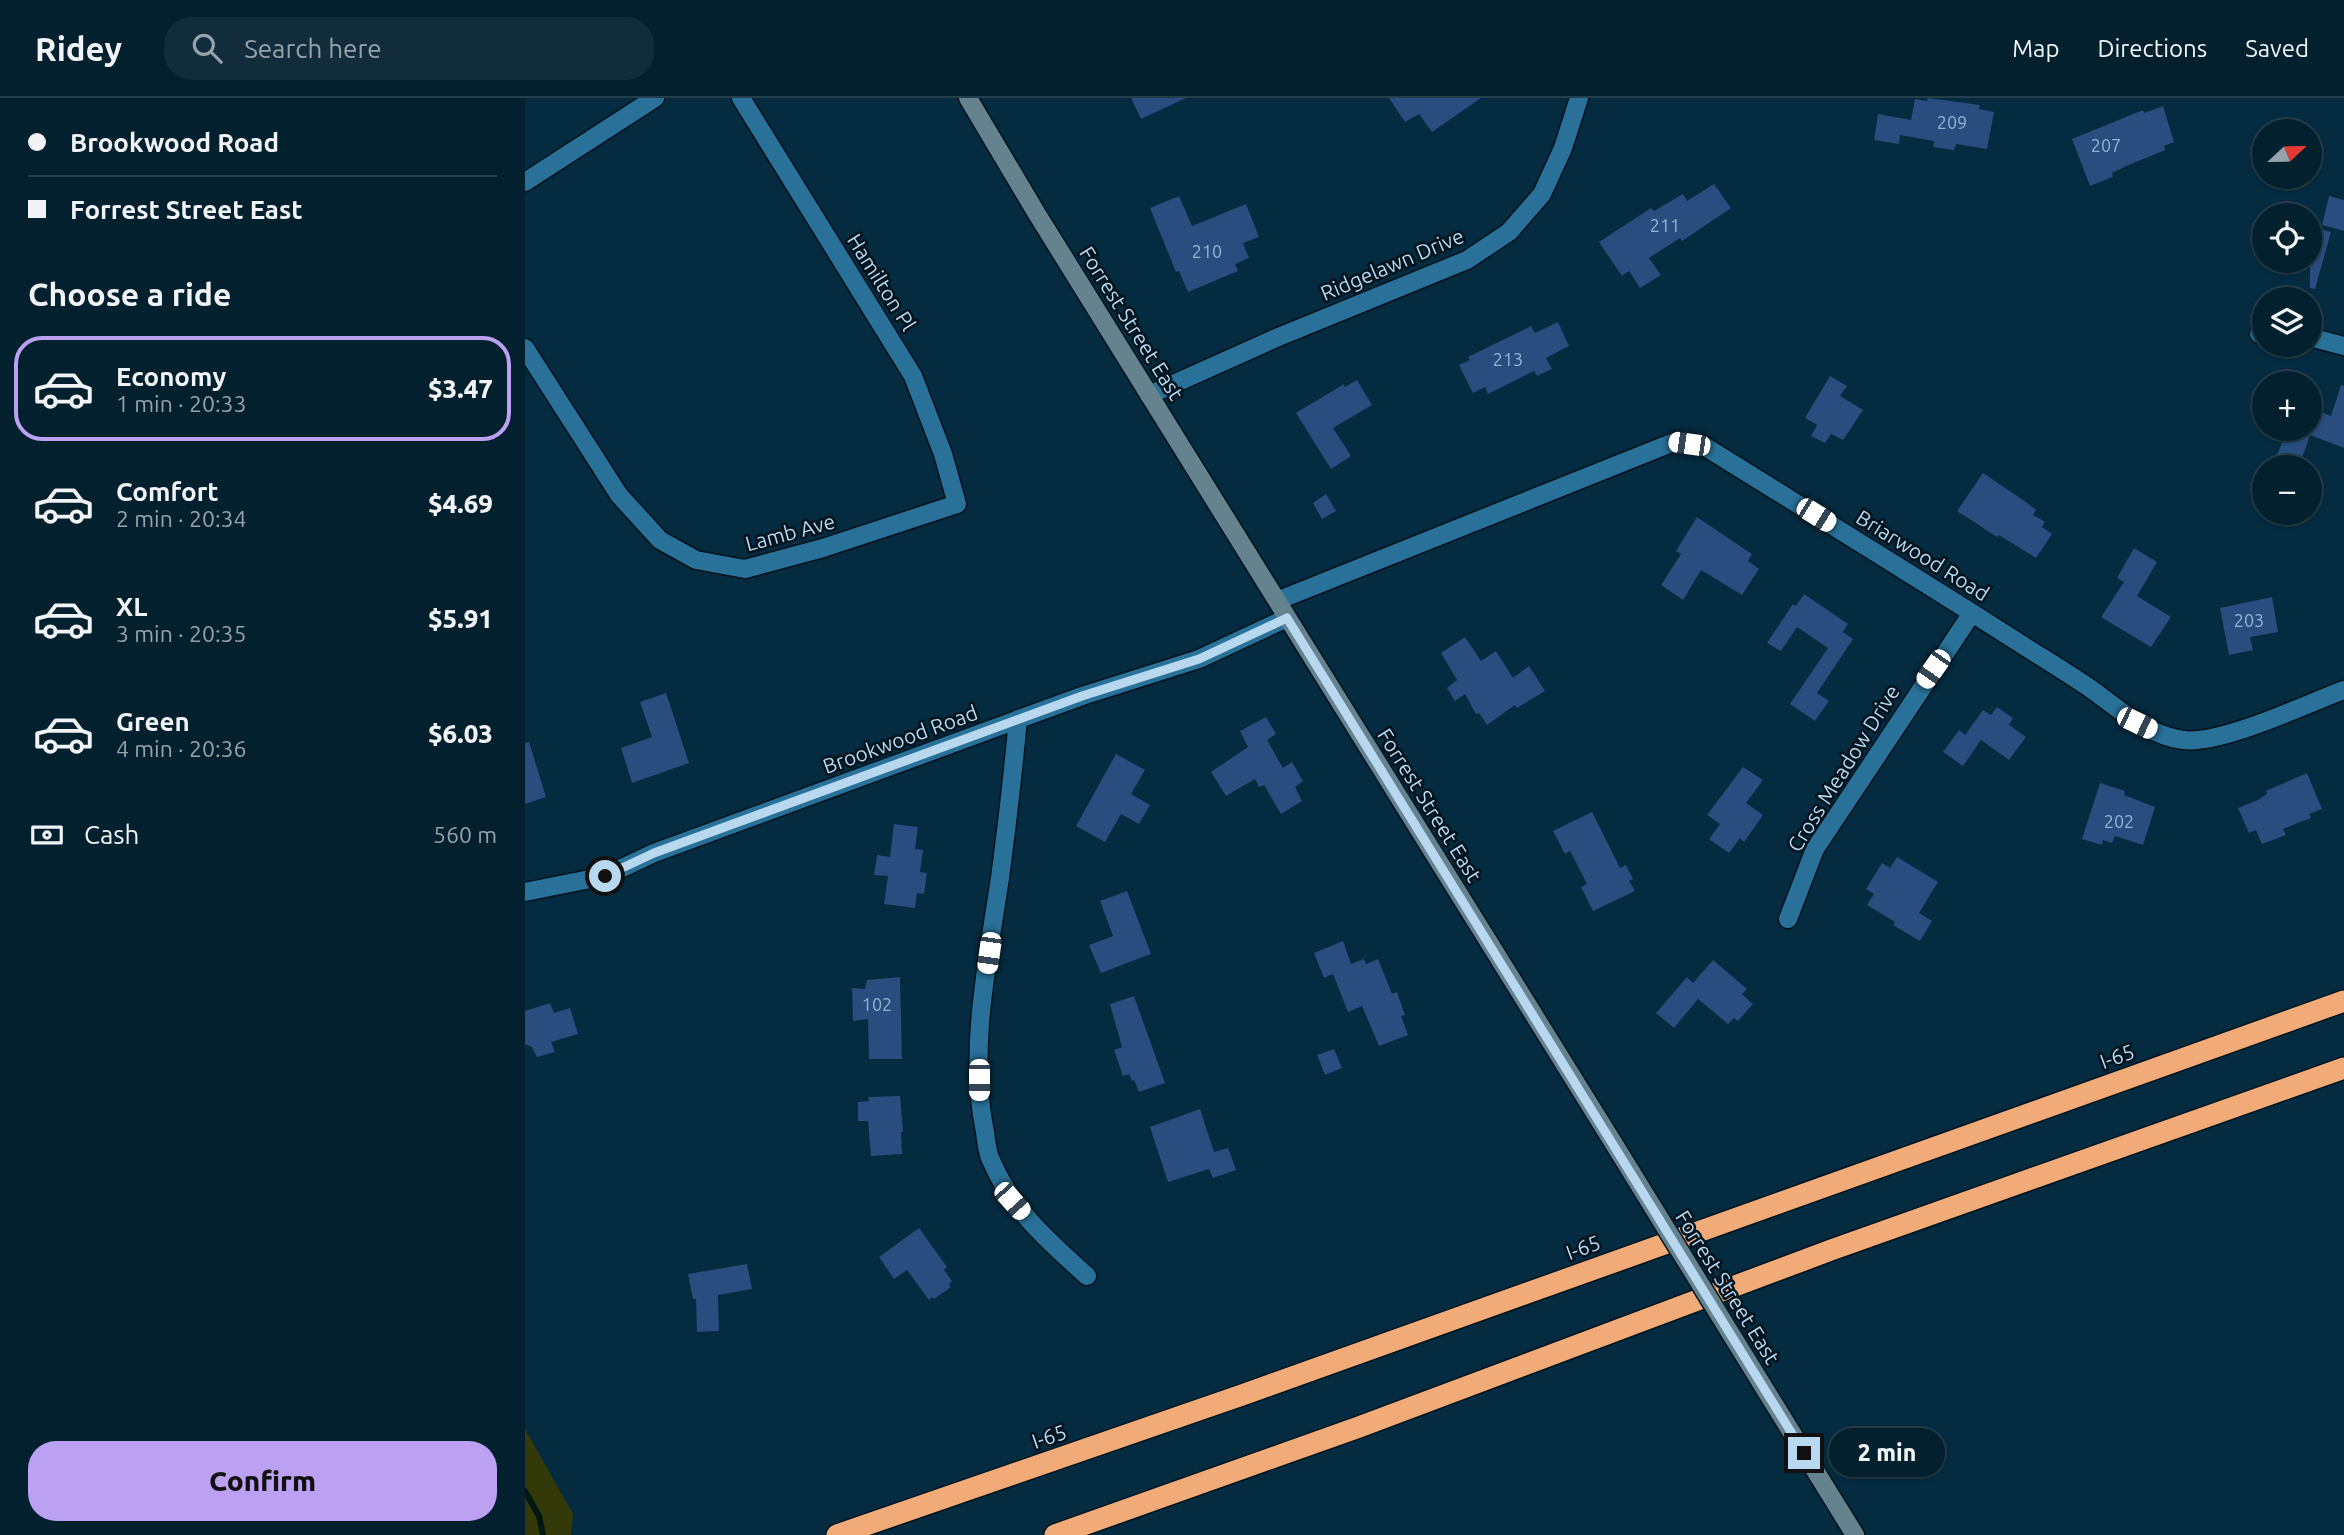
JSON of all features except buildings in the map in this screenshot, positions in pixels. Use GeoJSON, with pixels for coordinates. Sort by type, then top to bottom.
{"type":"FeatureCollection","features":[{"type":"Feature","properties":{"kind":"highway","name":"I-65"},"geometry":{"type":"LineString","coordinates":[[837,1535],[1242,1395],[2344,1001]]}},
{"type":"Feature","properties":{"kind":"highway"},"geometry":{"type":"LineString","coordinates":[[1055,1535],[1359,1427],[1831,1250],[2344,1068]]}},
{"type":"Feature","properties":{"kind":"street"},"geometry":{"type":"LineString","coordinates":[[525,182],[655,98]]}},
{"type":"Feature","properties":{"kind":"street","name":"Hamilton Pl"},"geometry":{"type":"LineString","coordinates":[[741,98],[913,376],[943,454],[957,504]]}},
{"type":"Feature","properties":{"kind":"street","name":"Forrest Street East"},"geometry":{"type":"LineString","coordinates":[[968,98],[1855,1535]]}},
{"type":"Feature","properties":{"kind":"street","name":"Ridgelawn Drive"},"geometry":{"type":"LineString","coordinates":[[1149,395],[1276,338],[1467,260],[1509,232],[1542,194],[1563,148],[1579,98]]}},
{"type":"Feature","properties":{"kind":"street"},"geometry":{"type":"LineString","coordinates":[[2322,340],[2344,346]]}},
{"type":"Feature","properties":{"kind":"street","name":"Lamb Ave"},"geometry":{"type":"LineString","coordinates":[[525,348],[619,495],[660,540],[696,560],[745,569],[823,548],[957,504]]}},
{"type":"Feature","properties":{"kind":"street","name":"Briarwood Road"},"geometry":{"type":"LineString","coordinates":[[1279,600],[1674,442],[1704,446],[1972,613],[2092,690],[2137,723],[2161,734],[2183,740],[2206,739],[2253,725],[2344,690]]}},
{"type":"Feature","properties":{"kind":"street","name":"Cross Meadow Drive"},"geometry":{"type":"LineString","coordinates":[[1788,919],[1815,849],[1972,613]]}},
{"type":"Feature","properties":{"kind":"street","name":"Brookwood Road"},"geometry":{"type":"LineString","coordinates":[[525,892],[605,876],[654,853],[1018,719],[1199,659],[1287,618]]}},
{"type":"Feature","properties":{"kind":"street"},"geometry":{"type":"LineString","coordinates":[[1018,719],[1010,807],[986,977],[979,1054],[979,1106],[989,1156],[1012,1201],[1046,1239],[1087,1276]]}},
{"type":"Feature","properties":{"kind":"green space"},"geometry":{"type":"Polygon","coordinates":[[[525,1429],[573,1514],[571,1535],[525,1535],[525,1429]]]}},
{"type":"Feature","properties":{"kind":"waterway"},"geometry":{"type":"LineString","coordinates":[[525,1491],[539,1516],[543,1535]]}},
{"type":"Feature","properties":{"kind":"route"},"geometry":{"type":"LineString","coordinates":[[605,876],[654,853],[1082,696],[1199,659],[1287,618],[1804,1453]]}}]}
